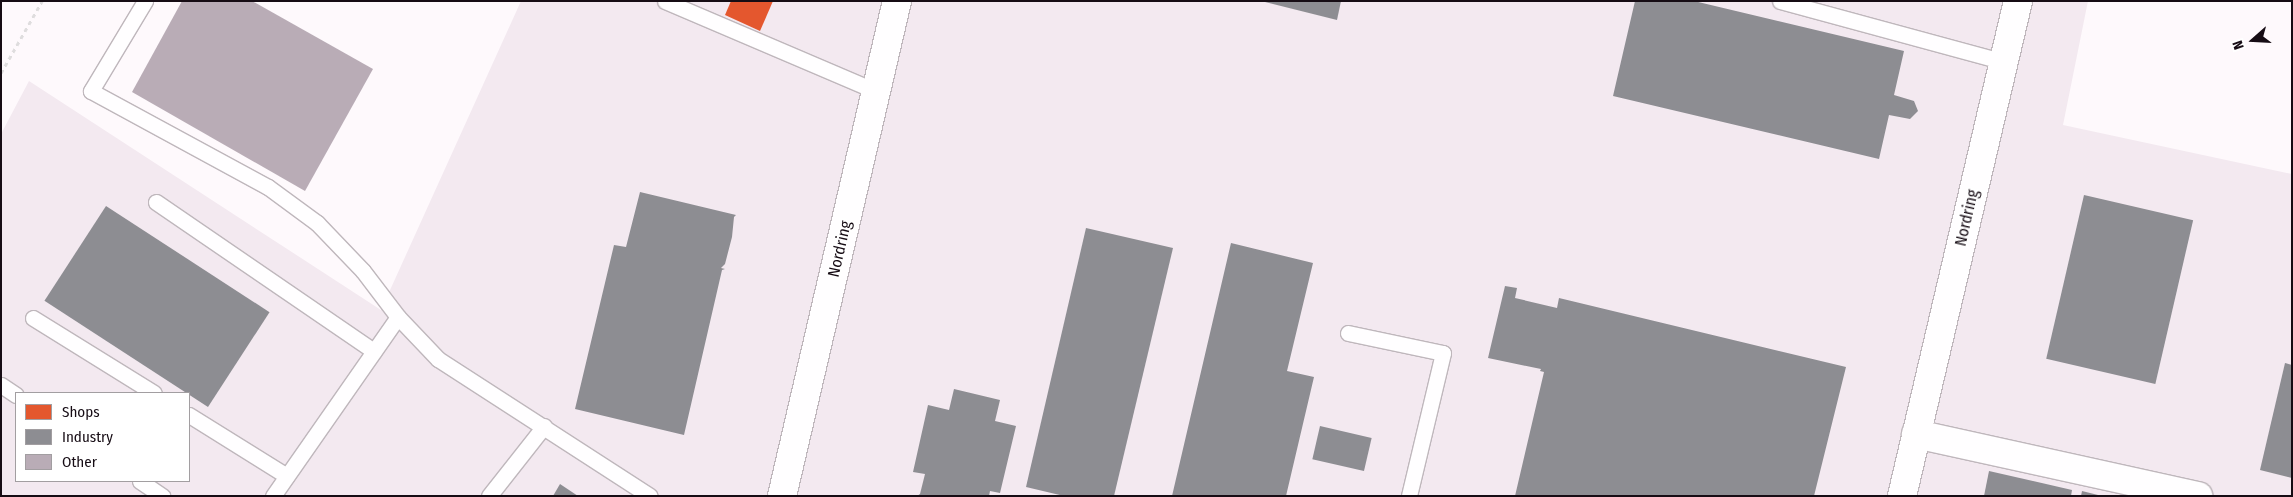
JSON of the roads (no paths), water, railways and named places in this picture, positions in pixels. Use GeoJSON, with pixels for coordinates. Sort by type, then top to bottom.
{"type":"FeatureCollection","features":[{"type":"Feature","properties":{"kind":"street","name":"Nordring"},"geometry":{"type":"LineString","coordinates":[[782,496],[897,1]]}},
{"type":"Feature","properties":{"kind":"street","name":"Nordring"},"geometry":{"type":"LineString","coordinates":[[1902,496],[2018,1]]}},
{"type":"Feature","properties":{"kind":"street"},"geometry":{"type":"LineString","coordinates":[[1916,434],[2198,496]]}},
{"type":"Feature","properties":{"kind":"lane"},"geometry":{"type":"LineString","coordinates":[[145,1],[91,91],[268,187],[317,223],[364,271],[398,317],[438,359],[650,496]]}},
{"type":"Feature","properties":{"kind":"lane"},"geometry":{"type":"LineString","coordinates":[[665,1],[876,91]]}},
{"type":"Feature","properties":{"kind":"lane"},"geometry":{"type":"LineString","coordinates":[[1780,1],[2004,62]]}},
{"type":"Feature","properties":{"kind":"lane"},"geometry":{"type":"LineString","coordinates":[[156,202],[374,351]]}},
{"type":"Feature","properties":{"kind":"lane"},"geometry":{"type":"LineString","coordinates":[[273,496],[398,317]]}},
{"type":"Feature","properties":{"kind":"lane"},"geometry":{"type":"LineString","coordinates":[[33,318],[152,392]]}},
{"type":"Feature","properties":{"kind":"lane"},"geometry":{"type":"LineString","coordinates":[[1348,333],[1443,353],[1409,496]]}},
{"type":"Feature","properties":{"kind":"lane"},"geometry":{"type":"LineString","coordinates":[[1,385],[15,394]]}},
{"type":"Feature","properties":{"kind":"lane"},"geometry":{"type":"LineString","coordinates":[[190,416],[286,476]]}},
{"type":"Feature","properties":{"kind":"lane"},"geometry":{"type":"LineString","coordinates":[[489,496],[544,426]]}},
{"type":"Feature","properties":{"kind":"lane"},"geometry":{"type":"LineString","coordinates":[[141,482],[162,496]]}}]}
